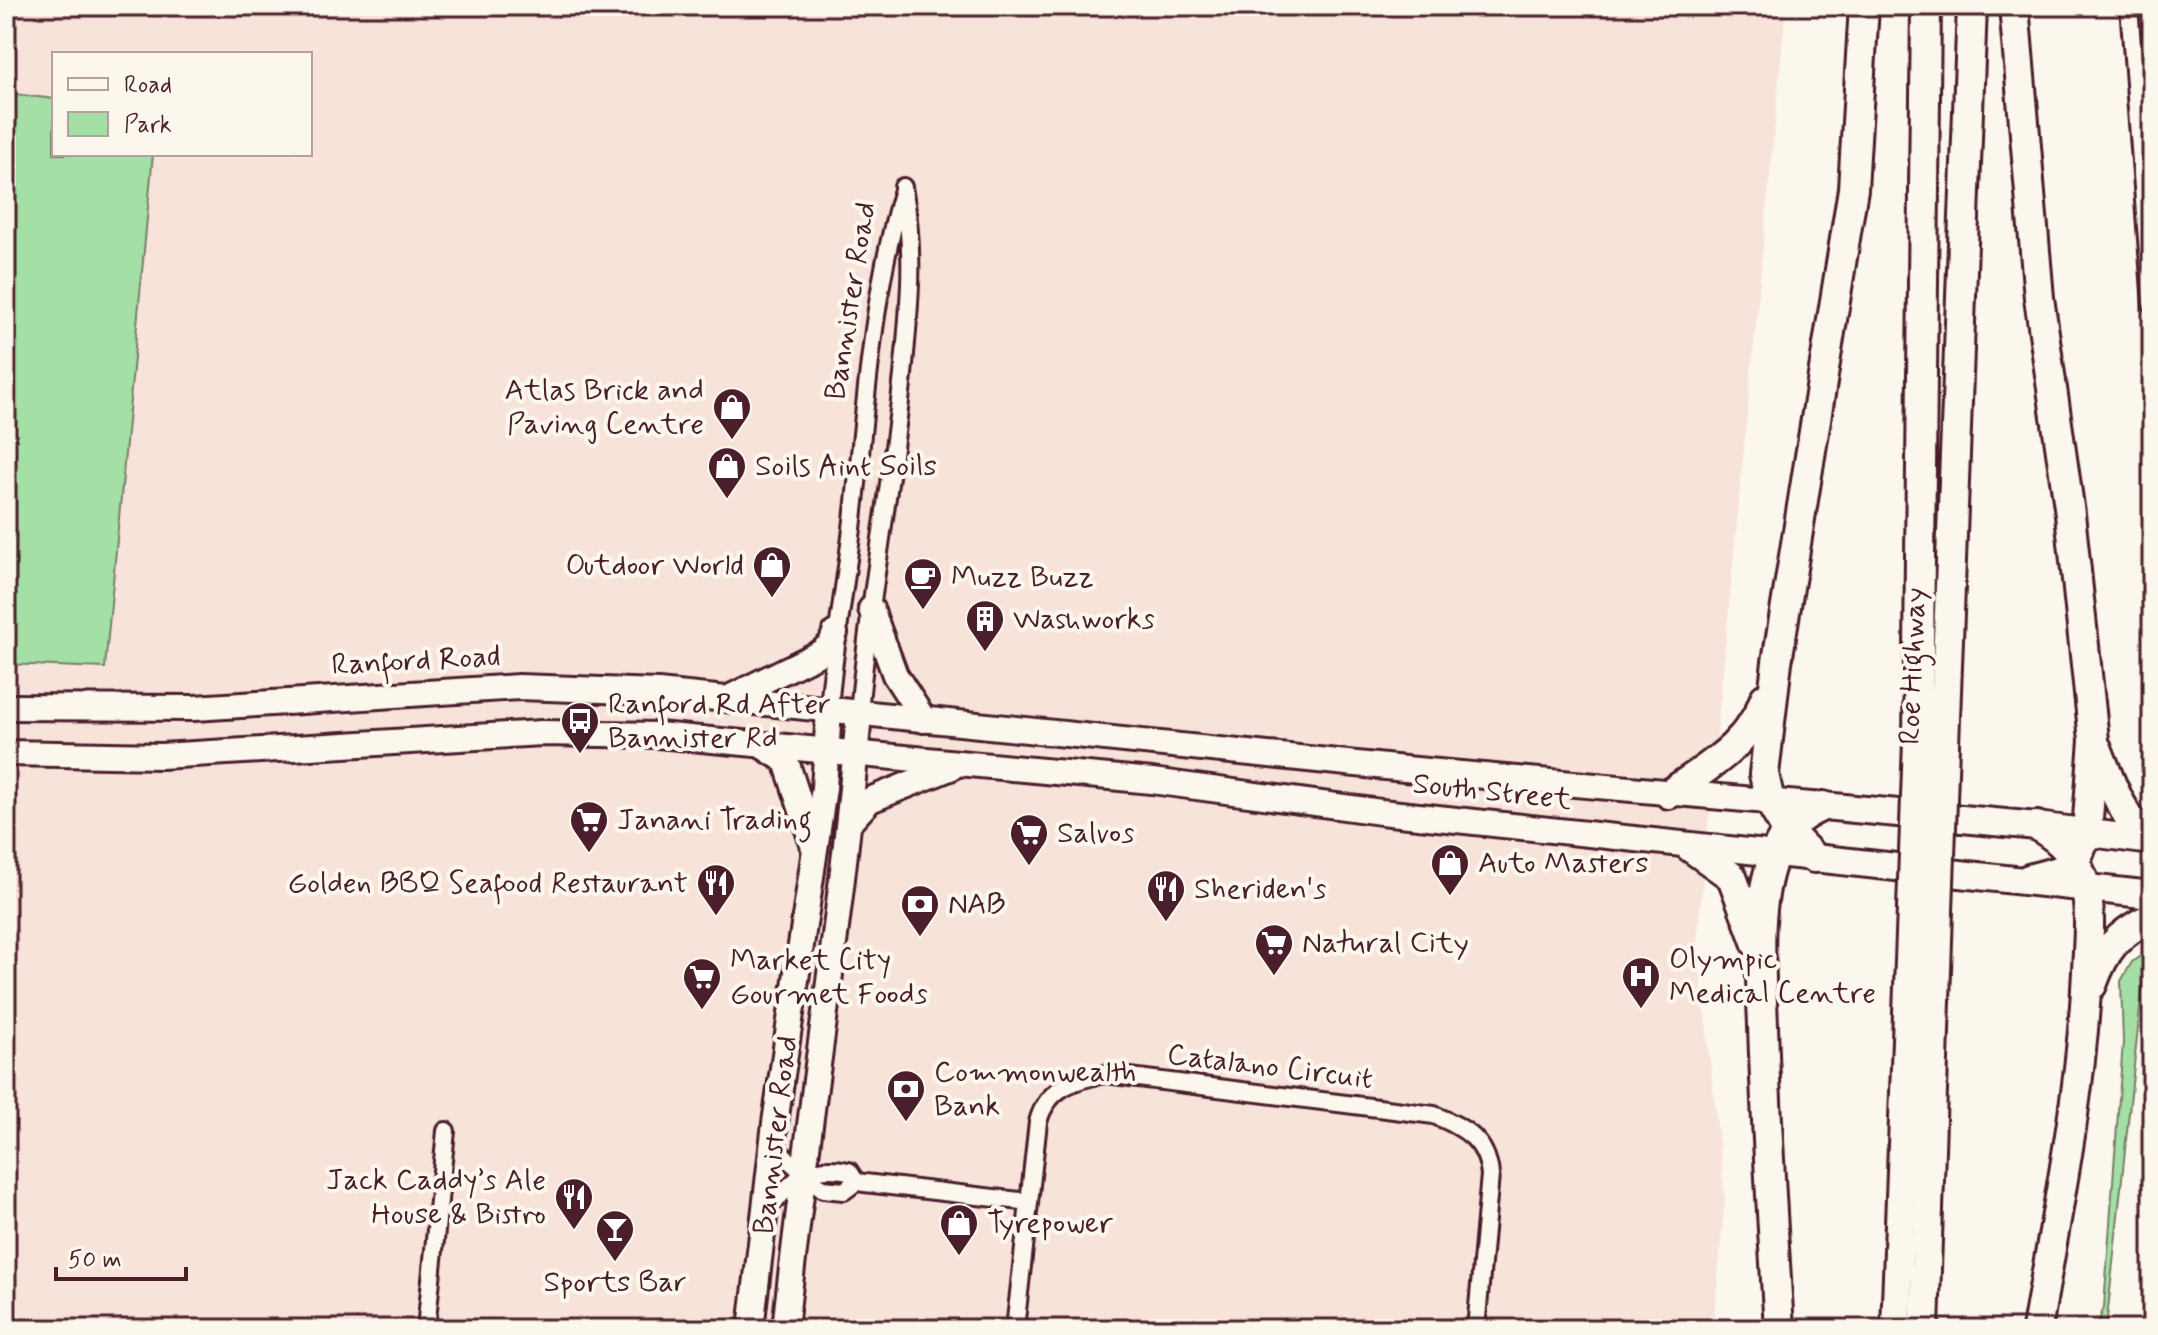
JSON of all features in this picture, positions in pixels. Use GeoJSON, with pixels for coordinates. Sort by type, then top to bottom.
{"type":"FeatureCollection","features":[{"type":"Feature","properties":{"kind":"highway"},"geometry":{"type":"LineString","coordinates":[[1780,842],[1764,774],[1777,662],[1853,189],[1864,6]]}},
{"type":"Feature","properties":{"kind":"highway","name":"Roe Highway"},"geometry":{"type":"LineString","coordinates":[[1926,6],[1931,743]]}},
{"type":"Feature","properties":{"kind":"highway","name":"Roe Highway"},"geometry":{"type":"LineString","coordinates":[[1896,1329],[1925,910],[1931,743],[1972,6]]}},
{"type":"Feature","properties":{"kind":"highway"},"geometry":{"type":"LineString","coordinates":[[2014,6],[2027,180],[2094,740],[2087,832],[2066,869],[2029,879]]}},
{"type":"Feature","properties":{"kind":"highway"},"geometry":{"type":"LineString","coordinates":[[1669,794],[1730,751],[1748,732],[1762,706],[1777,662]]}},
{"type":"Feature","properties":{"kind":"highway"},"geometry":{"type":"LineString","coordinates":[[2094,740],[2118,803],[2136,829],[2151,841]]}},
{"type":"Feature","properties":{"kind":"highway"},"geometry":{"type":"LineString","coordinates":[[1779,1329],[1760,952],[1766,881],[1780,842],[1801,816],[1823,806]]}},
{"type":"Feature","properties":{"kind":"highway","name":"South Street"},"geometry":{"type":"LineString","coordinates":[[1823,806],[2037,826],[2151,841]]}},
{"type":"Feature","properties":{"kind":"highway"},"geometry":{"type":"LineString","coordinates":[[2037,826],[2053,835],[2074,859],[2085,886],[2089,916],[2086,1004],[2037,1329]]}},
{"type":"Feature","properties":{"kind":"highway"},"geometry":{"type":"LineString","coordinates":[[1780,842],[1814,858],[2029,879],[2152,895]]}},
{"type":"Feature","properties":{"kind":"highway"},"geometry":{"type":"LineString","coordinates":[[1690,847],[1732,877],[1760,952]]}},
{"type":"Feature","properties":{"kind":"highway","name":"Roe Highway"},"geometry":{"type":"LineString","coordinates":[[1924,1329],[1925,910]]}},
{"type":"Feature","properties":{"kind":"highway"},"geometry":{"type":"LineString","coordinates":[[2086,1004],[2103,954],[2130,928],[2152,917]]}},
{"type":"Feature","properties":{"kind":"main road"},"geometry":{"type":"LineString","coordinates":[[871,609],[895,675],[924,720]]}},
{"type":"Feature","properties":{"kind":"main road"},"geometry":{"type":"LineString","coordinates":[[729,698],[820,653],[831,644],[835,633]]}},
{"type":"Feature","properties":{"kind":"main road","name":"Ranford Road"},"geometry":{"type":"LineString","coordinates":[[6,707],[194,708],[519,687],[729,698],[829,710]]}},
{"type":"Feature","properties":{"kind":"main road","name":"South Street"},"geometry":{"type":"LineString","coordinates":[[829,710],[1669,794],[1823,806]]}},
{"type":"Feature","properties":{"kind":"main road","name":"Bannister Road"},"geometry":{"type":"LineString","coordinates":[[751,1329],[772,1146],[815,852],[829,710]]}},
{"type":"Feature","properties":{"kind":"main road","name":"Bannister Road"},"geometry":{"type":"LineString","coordinates":[[785,1329],[801,1174],[849,823],[859,713]]}},
{"type":"Feature","properties":{"kind":"main road"},"geometry":{"type":"LineString","coordinates":[[6,753],[161,756],[542,733],[658,735],[826,751]]}},
{"type":"Feature","properties":{"kind":"main road"},"geometry":{"type":"LineString","coordinates":[[754,743],[778,753],[786,761],[815,852]]}},
{"type":"Feature","properties":{"kind":"main road","name":"South Street"},"geometry":{"type":"LineString","coordinates":[[826,751],[1152,781],[1381,812],[1690,847],[1780,842]]}},
{"type":"Feature","properties":{"kind":"main road"},"geometry":{"type":"LineString","coordinates":[[849,823],[877,796],[958,765]]}},
{"type":"Feature","properties":{"kind":"street"},"geometry":{"type":"LineString","coordinates":[[2129,6],[2152,304]]}},
{"type":"Feature","properties":{"kind":"street","name":"Bannister Road"},"geometry":{"type":"LineString","coordinates":[[829,710],[835,633],[849,558],[874,330],[903,187],[911,226],[911,293],[896,442],[859,713]]}},
{"type":"Feature","properties":{"kind":"street","name":"Catalano Circuit"},"geometry":{"type":"LineString","coordinates":[[1015,1329],[1043,1105],[1056,1091],[1078,1079],[1106,1074],[1434,1115],[1460,1125],[1477,1139],[1488,1158],[1489,1213],[1476,1329]]}},
{"type":"Feature","properties":{"kind":"street"},"geometry":{"type":"LineString","coordinates":[[426,1329],[446,1131]]}},
{"type":"Feature","properties":{"kind":"street"},"geometry":{"type":"LineString","coordinates":[[772,1146],[801,1174]]}},
{"type":"Feature","properties":{"kind":"street"},"geometry":{"type":"LineString","coordinates":[[764,1211],[801,1174],[825,1166],[849,1171],[856,1182],[1029,1202]]}},
{"type":"Feature","properties":{"kind":"shaded area"},"geometry":{"type":"Polygon","coordinates":[[[25,6],[1786,6],[1697,942],[1725,1199],[1713,1329],[6,1329],[6,30],[25,6]]]}},
{"type":"Feature","properties":{"kind":"green space"},"geometry":{"type":"Polygon","coordinates":[[[6,93],[52,99],[52,156],[153,156],[105,668],[6,664],[6,93]]]}},
{"type":"Feature","properties":{"kind":"green space"},"geometry":{"type":"Polygon","coordinates":[[[2146,952],[2106,1329],[2096,1329],[2104,1307],[2123,1042],[2121,981],[2132,962],[2146,952]]]}},
{"type":"Feature","properties":{"kind":"railway"},"geometry":{"type":"LineString","coordinates":[[6,21],[19,6]]}},
{"type":"Feature","properties":{"kind":"place","name":"Atlas Brick and Paving Centre"},"geometry":{"type":"Point","coordinates":[732,441]}},
{"type":"Feature","properties":{"kind":"place","name":"Soils Aint Soils"},"geometry":{"type":"Point","coordinates":[727,500]}},
{"type":"Feature","properties":{"kind":"place","name":"Outdoor World"},"geometry":{"type":"Point","coordinates":[772,599]}},
{"type":"Feature","properties":{"kind":"place","name":"Muzz Buzz"},"geometry":{"type":"Point","coordinates":[923,611]}},
{"type":"Feature","properties":{"kind":"place","name":"Washworks"},"geometry":{"type":"Point","coordinates":[985,653]}},
{"type":"Feature","properties":{"kind":"place","name":"Ranford Rd After Bannister Rd"},"geometry":{"type":"Point","coordinates":[580,755]}},
{"type":"Feature","properties":{"kind":"place","name":"Janani Trading"},"geometry":{"type":"Point","coordinates":[589,854]}},
{"type":"Feature","properties":{"kind":"place","name":"Salvos"},"geometry":{"type":"Point","coordinates":[1029,867]}},
{"type":"Feature","properties":{"kind":"place","name":"Auto Masters"},"geometry":{"type":"Point","coordinates":[1450,897]}},
{"type":"Feature","properties":{"kind":"place","name":"Golden BBQ Seafood Restaurant"},"geometry":{"type":"Point","coordinates":[716,917]}},
{"type":"Feature","properties":{"kind":"place","name":"Sheriden's"},"geometry":{"type":"Point","coordinates":[1166,923]}},
{"type":"Feature","properties":{"kind":"place","name":"NAB"},"geometry":{"type":"Point","coordinates":[920,938]}},
{"type":"Feature","properties":{"kind":"place","name":"Natural City"},"geometry":{"type":"Point","coordinates":[1274,977]}},
{"type":"Feature","properties":{"kind":"place","name":"Olympic Medical Centre"},"geometry":{"type":"Point","coordinates":[1641,1010]}},
{"type":"Feature","properties":{"kind":"place","name":"Market City Gourmet Foods"},"geometry":{"type":"Point","coordinates":[702,1011]}},
{"type":"Feature","properties":{"kind":"place","name":"Commonwealth Bank"},"geometry":{"type":"Point","coordinates":[906,1123]}},
{"type":"Feature","properties":{"kind":"place","name":"Jack Caddy’s Ale House & Bistro"},"geometry":{"type":"Point","coordinates":[574,1231]}},
{"type":"Feature","properties":{"kind":"place","name":"Tyrepower"},"geometry":{"type":"Point","coordinates":[959,1257]}},
{"type":"Feature","properties":{"kind":"place","name":"Sports Bar"},"geometry":{"type":"Point","coordinates":[615,1263]}}]}
